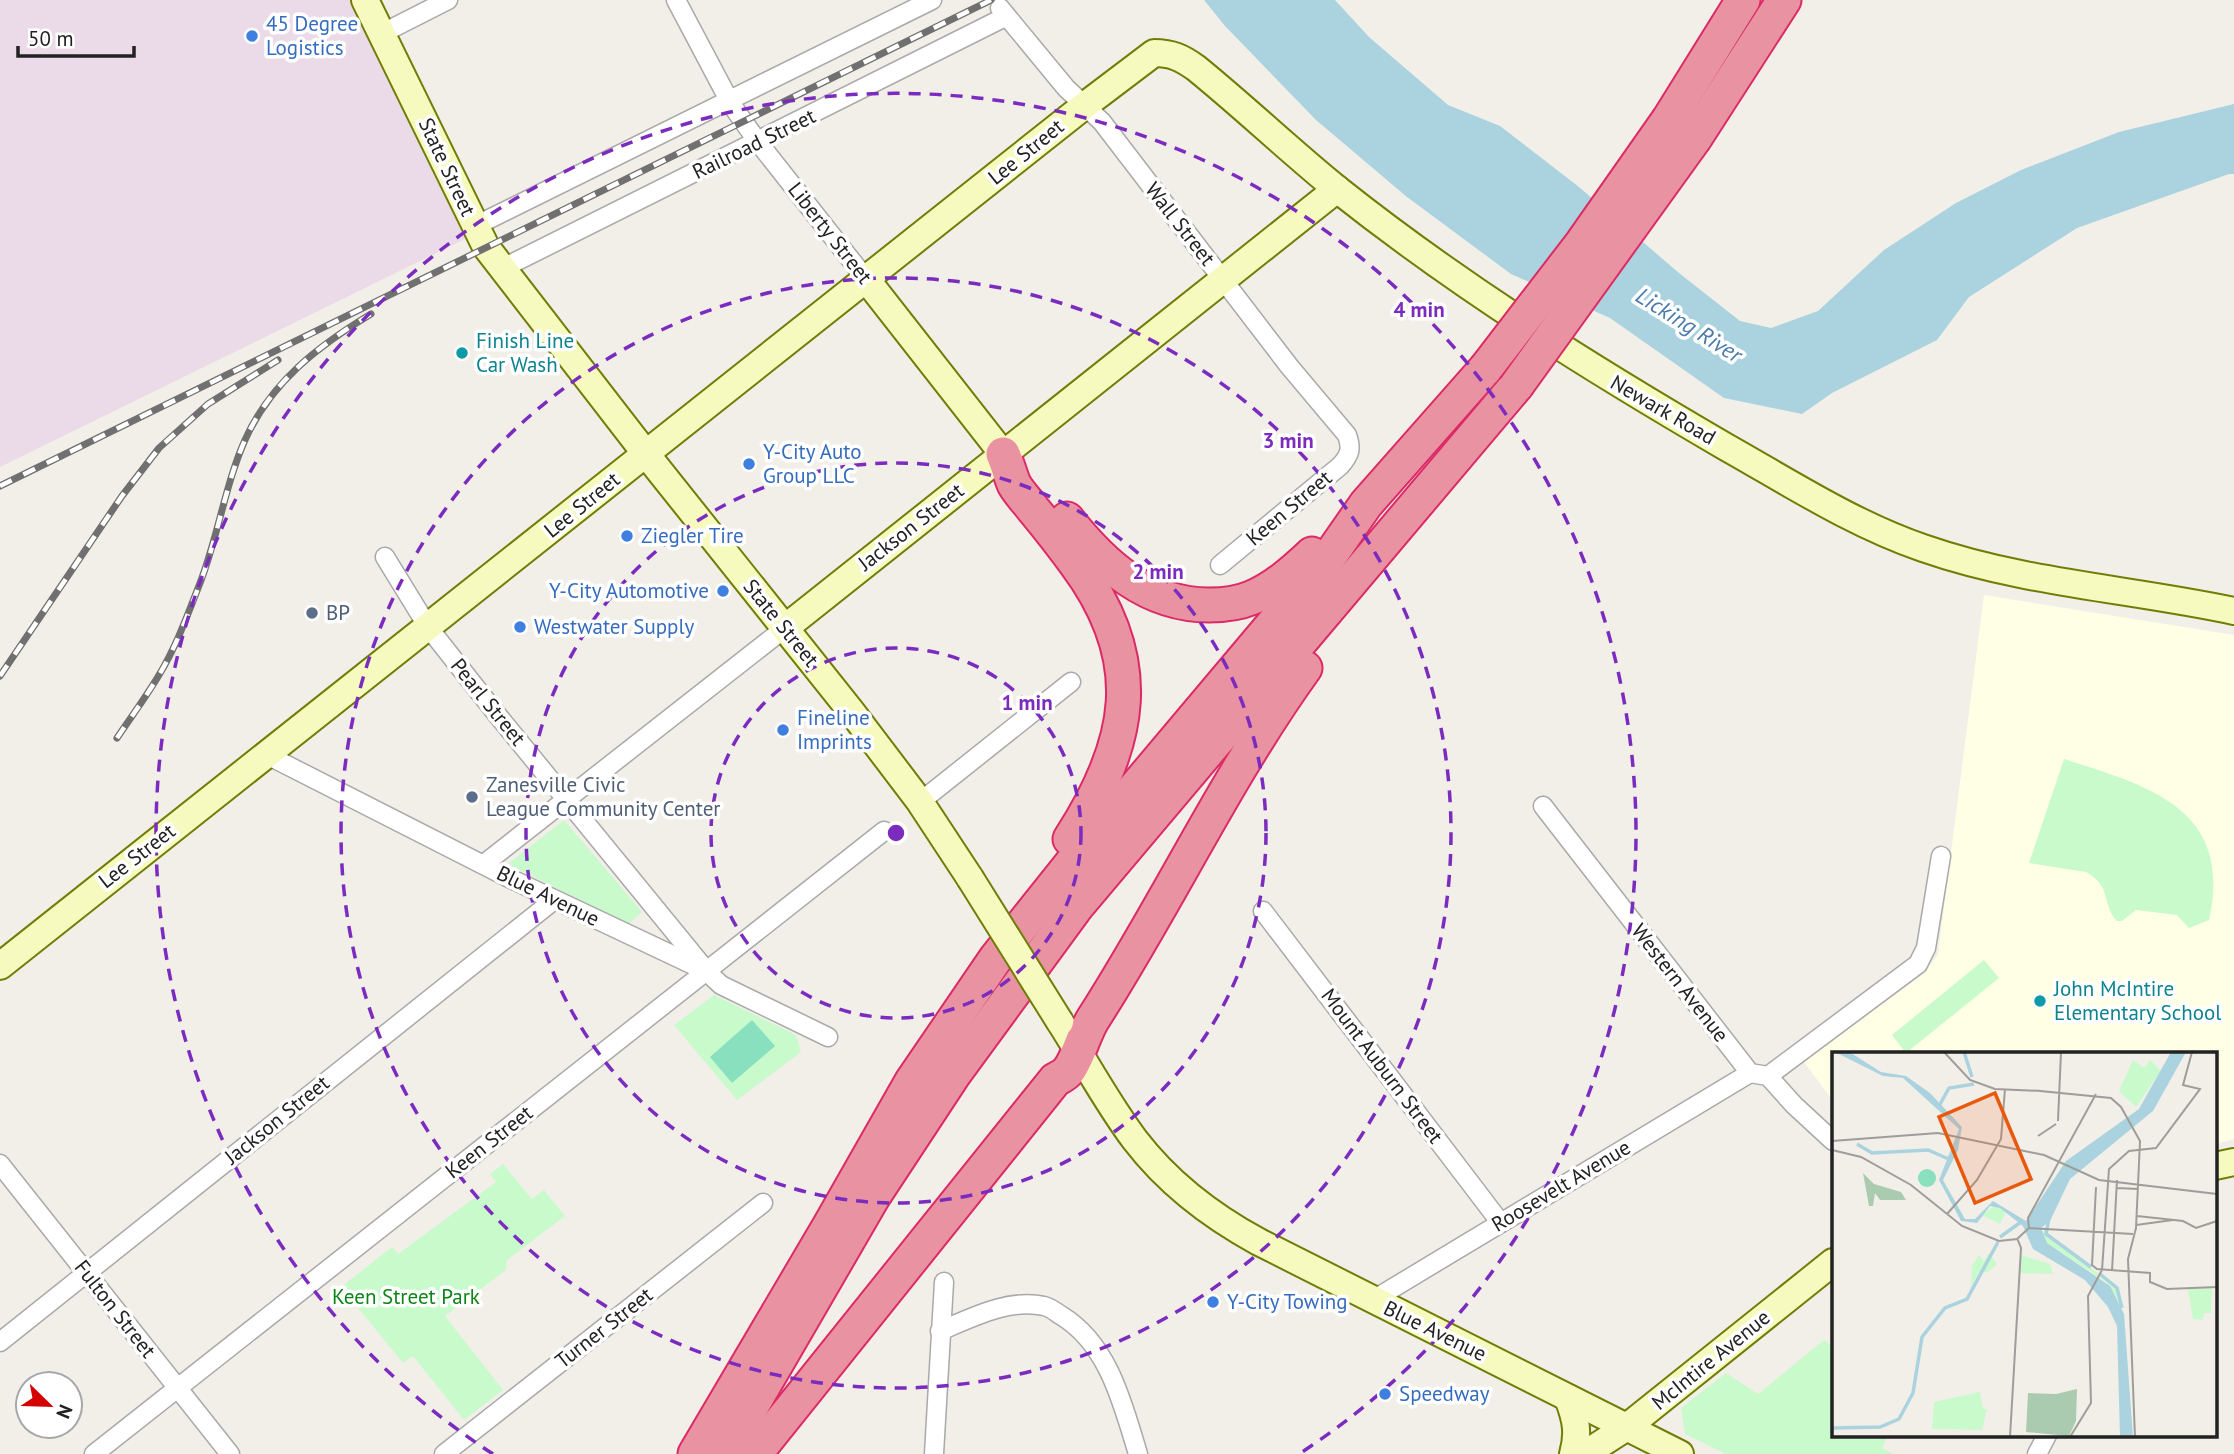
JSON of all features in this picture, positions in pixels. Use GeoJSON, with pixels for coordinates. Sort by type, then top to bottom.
{"type":"FeatureCollection","features":[{"type":"Feature","properties":{"kind":"highway"},"geometry":{"type":"LineString","coordinates":[[724,1454],[873,1197],[962,1063],[1077,906],[1517,385],[1682,129],[1743,0]]}},
{"type":"Feature","properties":{"kind":"highway"},"geometry":{"type":"LineString","coordinates":[[1003,454],[1030,472],[1077,532],[1109,565],[1138,587],[1164,598],[1192,605],[1222,605],[1252,598],[1291,574],[1366,504],[1486,368],[1582,243],[1682,129],[1784,0]]}},
{"type":"Feature","properties":{"kind":"highway"},"geometry":{"type":"LineString","coordinates":[[695,1454],[912,1081],[996,958],[1094,802],[1110,766],[1122,722],[1124,690],[1120,655],[1098,597],[1078,566],[1015,485],[1003,454]]}},
{"type":"Feature","properties":{"kind":"highway"},"geometry":{"type":"LineString","coordinates":[[996,958],[1071,864],[1327,560],[1366,504]]}},
{"type":"Feature","properties":{"kind":"highway"},"geometry":{"type":"LineString","coordinates":[[755,1454],[1055,1080],[1068,1071],[1089,1026],[1121,976],[1210,817],[1280,702],[1372,576],[1404,521]]}},
{"type":"Feature","properties":{"kind":"street","name":"State Street"},"geometry":{"type":"LineString","coordinates":[[365,0],[475,226],[501,269],[852,711],[920,802],[1135,1139]]}},
{"type":"Feature","properties":{"kind":"street"},"geometry":{"type":"LineString","coordinates":[[383,33],[448,0]]}},
{"type":"Feature","properties":{"kind":"street","name":"Liberty Street"},"geometry":{"type":"LineString","coordinates":[[676,0],[729,100],[758,142],[1003,454]]}},
{"type":"Feature","properties":{"kind":"street"},"geometry":{"type":"LineString","coordinates":[[475,226],[932,0]]}},
{"type":"Feature","properties":{"kind":"street","name":"Wall Street"},"geometry":{"type":"LineString","coordinates":[[1003,12],[1084,106],[1102,122],[1289,366],[1347,435],[1351,447]]}},
{"type":"Feature","properties":{"kind":"street","name":"Railroad Street"},"geometry":{"type":"LineString","coordinates":[[501,269],[758,142],[1003,12]]}},
{"type":"Feature","properties":{"kind":"street","name":"Lee Street"},"geometry":{"type":"LineString","coordinates":[[0,966],[1084,106],[1154,53],[1168,53]]}},
{"type":"Feature","properties":{"kind":"street","name":"Newark Road"},"geometry":{"type":"LineString","coordinates":[[1168,53],[1181,57],[1196,68],[1337,188],[1511,315],[1600,373],[1788,482],[1882,532],[1964,561],[2013,572],[2234,611]]}},
{"type":"Feature","properties":{"kind":"street","name":"Jackson Street"},"geometry":{"type":"LineString","coordinates":[[484,864],[1337,188]]}},
{"type":"Feature","properties":{"kind":"street","name":"Keen Street"},"geometry":{"type":"LineString","coordinates":[[1220,565],[1340,466],[1349,456],[1351,447]]}},
{"type":"Feature","properties":{"kind":"street","name":"Pearl Street"},"geometry":{"type":"LineString","coordinates":[[385,557],[428,627],[706,971]]}},
{"type":"Feature","properties":{"kind":"street"},"geometry":{"type":"LineString","coordinates":[[920,802],[1071,682]]}},
{"type":"Feature","properties":{"kind":"street","name":"Blue Avenue"},"geometry":{"type":"LineString","coordinates":[[268,755],[554,900],[706,971],[721,985],[828,1037]]}},
{"type":"Feature","properties":{"kind":"street","name":"Western Avenue"},"geometry":{"type":"LineString","coordinates":[[1542,806],[1759,1074],[1832,1140]]}},
{"type":"Feature","properties":{"kind":"street","name":"Keen Street"},"geometry":{"type":"LineString","coordinates":[[94,1454],[884,831]]}},
{"type":"Feature","properties":{"kind":"street","name":"Roosevelt Avenue"},"geometry":{"type":"LineString","coordinates":[[1373,1300],[1500,1222],[1759,1074],[1918,964],[1926,948],[1941,856]]}},
{"type":"Feature","properties":{"kind":"street","name":"Jackson Street"},"geometry":{"type":"LineString","coordinates":[[0,1342],[554,900]]}},
{"type":"Feature","properties":{"kind":"street","name":"Mount Auburn Street"},"geometry":{"type":"LineString","coordinates":[[1263,911],[1500,1222]]}},
{"type":"Feature","properties":{"kind":"street","name":"Blue Avenue"},"geometry":{"type":"LineString","coordinates":[[1135,1139],[1167,1176],[1196,1202],[1259,1242],[1680,1454]]}},
{"type":"Feature","properties":{"kind":"street"},"geometry":{"type":"LineString","coordinates":[[2216,1166],[2234,1162]]}},
{"type":"Feature","properties":{"kind":"street","name":"Fulton Street"},"geometry":{"type":"LineString","coordinates":[[0,1164],[230,1454]]}},
{"type":"Feature","properties":{"kind":"street","name":"Turner Street"},"geometry":{"type":"LineString","coordinates":[[444,1454],[763,1203]]}},
{"type":"Feature","properties":{"kind":"street","name":"McIntire Avenue"},"geometry":{"type":"LineString","coordinates":[[1585,1454],[1627,1427],[1832,1263]]}},
{"type":"Feature","properties":{"kind":"street"},"geometry":{"type":"LineString","coordinates":[[934,1454],[944,1282]]}},
{"type":"Feature","properties":{"kind":"street"},"geometry":{"type":"LineString","coordinates":[[940,1331],[976,1315],[1000,1308],[1021,1306],[1045,1306],[1076,1325],[1104,1359],[1122,1400],[1138,1454]]}},
{"type":"Feature","properties":{"kind":"street"},"geometry":{"type":"LineString","coordinates":[[1568,1398],[1577,1423],[1578,1436],[1573,1454]]}},
{"type":"Feature","properties":{"kind":"street"},"geometry":{"type":"LineString","coordinates":[[2038,1454],[2047,1436]]}},
{"type":"Feature","properties":{"kind":"shaded area"},"geometry":{"type":"Polygon","coordinates":[[[0,0],[351,0],[467,238],[0,467],[0,0]]]}},
{"type":"Feature","properties":{"kind":"shaded area"},"geometry":{"type":"Polygon","coordinates":[[[1984,595],[2234,635],[2234,1139],[2216,1144],[2216,1052],[1832,1052],[1832,1100],[1804,1062],[1925,973],[1938,954],[1984,595]]]}},
{"type":"Feature","properties":{"kind":"green space"},"geometry":{"type":"Polygon","coordinates":[[[2064,759],[2153,792],[2177,808],[2196,827],[2209,851],[2213,882],[2209,920],[2189,928],[2177,915],[2136,910],[2122,921],[2117,921],[2100,884],[2086,872],[2029,863],[2064,759]]]}},
{"type":"Feature","properties":{"kind":"green space"},"geometry":{"type":"Polygon","coordinates":[[[564,820],[642,912],[628,924],[508,864],[564,820]]]}},
{"type":"Feature","properties":{"kind":"green space"},"geometry":{"type":"Polygon","coordinates":[[[1984,960],[1999,978],[1907,1052],[1892,1035],[1984,960]]]}},
{"type":"Feature","properties":{"kind":"green space"},"geometry":{"type":"Polygon","coordinates":[[[714,995],[796,1035],[801,1052],[737,1100],[674,1025],[714,995]]]}},
{"type":"Feature","properties":{"kind":"green space"},"geometry":{"type":"Polygon","coordinates":[[[752,1020],[775,1046],[732,1083],[710,1057],[752,1020]]]}},
{"type":"Feature","properties":{"kind":"green space","name":"Keen Street Park"},"geometry":{"type":"Polygon","coordinates":[[[503,1164],[532,1199],[544,1190],[565,1216],[507,1260],[506,1270],[445,1316],[503,1390],[464,1420],[413,1356],[403,1363],[341,1287],[392,1247],[398,1254],[496,1182],[490,1174],[503,1164]]]}},
{"type":"Feature","properties":{"kind":"green space"},"geometry":{"type":"Polygon","coordinates":[[[1824,1340],[1832,1346],[1832,1436],[1888,1436],[1882,1448],[1893,1454],[1726,1454],[1685,1434],[1681,1408],[1726,1373],[1758,1394],[1824,1340]]]}},
{"type":"Feature","properties":{"kind":"water","name":"Licking River"},"geometry":{"type":"Polygon","coordinates":[[[1204,0],[1335,0],[1369,37],[1448,105],[1500,126],[1579,187],[1679,273],[1740,321],[1771,328],[1818,311],[1884,250],[1956,203],[2021,170],[2119,132],[2234,104],[2234,174],[2077,228],[1969,297],[1937,340],[1832,393],[1802,414],[1724,398],[1610,318],[1511,274],[1407,197],[1316,120],[1225,26],[1204,0]]]}},
{"type":"Feature","properties":{"kind":"railway"},"geometry":{"type":"LineString","coordinates":[[0,486],[991,0]]}},
{"type":"Feature","properties":{"kind":"railway"},"geometry":{"type":"LineString","coordinates":[[117,738],[171,653],[206,565],[238,457],[256,419],[268,400],[298,367],[371,314]]}},
{"type":"Feature","properties":{"kind":"railway"},"geometry":{"type":"LineString","coordinates":[[0,676],[122,496],[159,448],[208,404],[278,360]]}},
{"type":"Feature","properties":{"kind":"place","name":"45 Degree Logistics"},"geometry":{"type":"Point","coordinates":[252,36]}},
{"type":"Feature","properties":{"kind":"place","name":"Finish Line Car Wash"},"geometry":{"type":"Point","coordinates":[462,353]}},
{"type":"Feature","properties":{"kind":"place","name":"Y-City Auto Group LLC"},"geometry":{"type":"Point","coordinates":[749,464]}},
{"type":"Feature","properties":{"kind":"place","name":"Ziegler Tire"},"geometry":{"type":"Point","coordinates":[627,536]}},
{"type":"Feature","properties":{"kind":"place","name":"Y-City Automotive"},"geometry":{"type":"Point","coordinates":[723,591]}},
{"type":"Feature","properties":{"kind":"place","name":"BP"},"geometry":{"type":"Point","coordinates":[312,613]}},
{"type":"Feature","properties":{"kind":"place","name":"Westwater Supply"},"geometry":{"type":"Point","coordinates":[520,627]}},
{"type":"Feature","properties":{"kind":"place","name":"Fineline Imprints"},"geometry":{"type":"Point","coordinates":[783,730]}},
{"type":"Feature","properties":{"kind":"place","name":"Zanesville Civic League Community Center"},"geometry":{"type":"Point","coordinates":[472,797]}},
{"type":"Feature","properties":{"kind":"place","name":"John McIntire Elementary School"},"geometry":{"type":"Point","coordinates":[2040,1001]}},
{"type":"Feature","properties":{"kind":"place","name":"Y-City Towing"},"geometry":{"type":"Point","coordinates":[1213,1302]}},
{"type":"Feature","properties":{"kind":"place","name":"Speedway"},"geometry":{"type":"Point","coordinates":[1385,1394]}}]}
